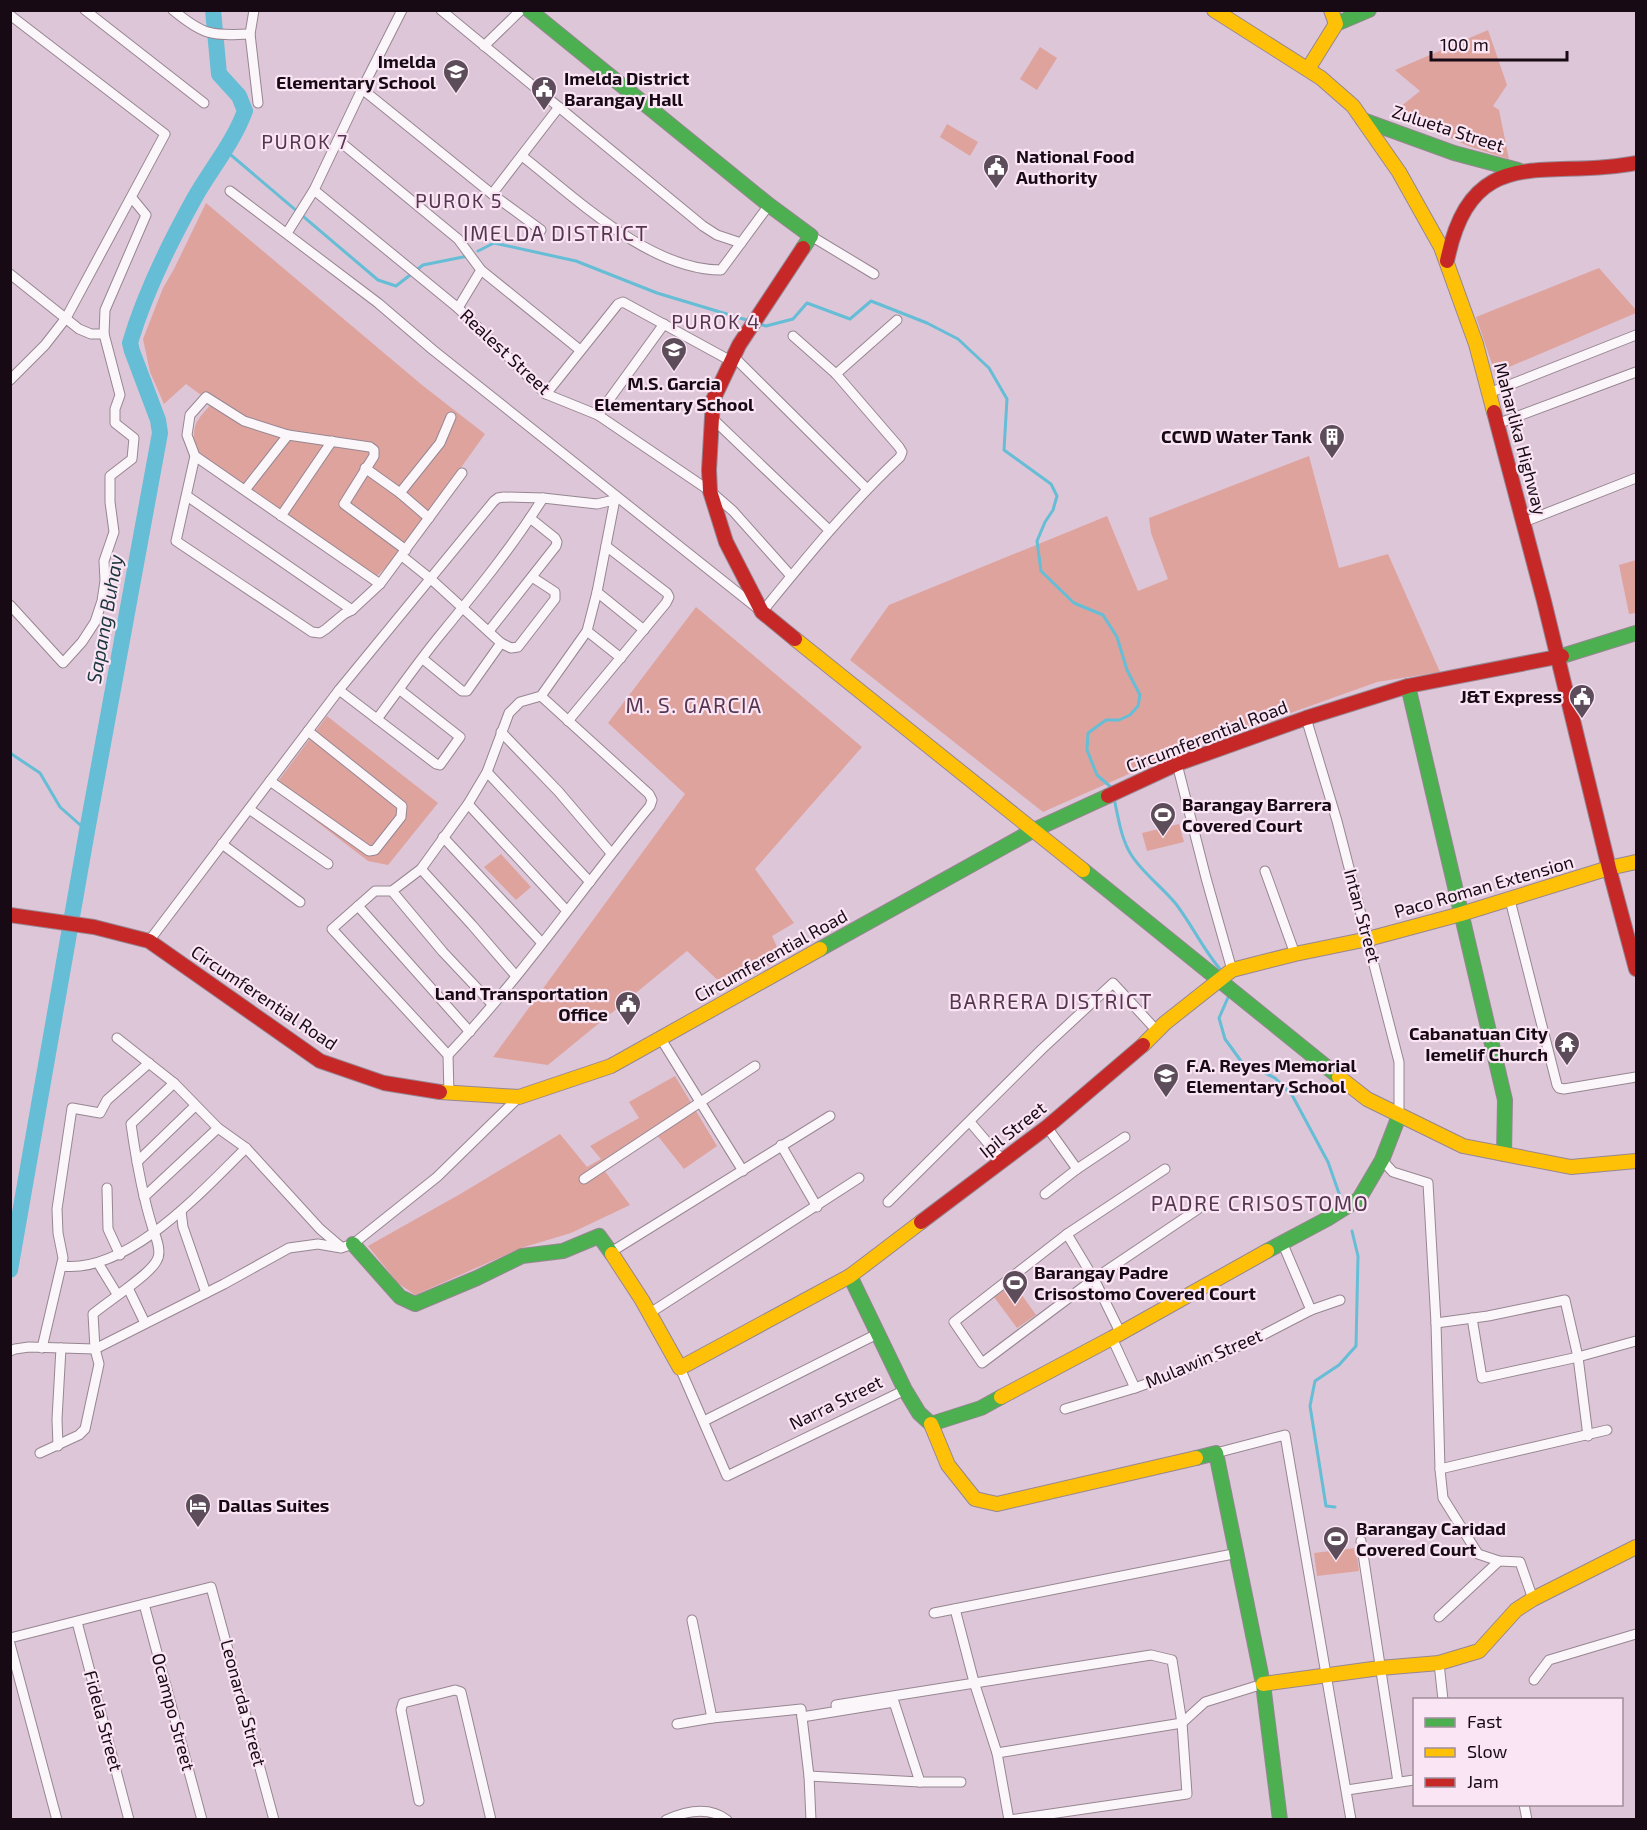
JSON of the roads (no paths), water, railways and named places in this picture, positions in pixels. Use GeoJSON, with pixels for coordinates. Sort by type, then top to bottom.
{"type":"FeatureCollection","features":[{"type":"Feature","properties":{"kind":"street"},"geometry":{"type":"LineString","coordinates":[[10,380],[45,345],[66,318],[165,135],[13,17],[22,10]]}},
{"type":"Feature","properties":{"kind":"street"},"geometry":{"type":"LineString","coordinates":[[86,10],[204,103]]}},
{"type":"Feature","properties":{"kind":"street"},"geometry":{"type":"LineString","coordinates":[[173,10],[197,30],[206,33],[250,34]]}},
{"type":"Feature","properties":{"kind":"street"},"geometry":{"type":"LineString","coordinates":[[287,233],[314,190],[402,10]]}},
{"type":"Feature","properties":{"kind":"street"},"geometry":{"type":"LineString","coordinates":[[441,10],[703,226],[717,235],[741,243]]}},
{"type":"Feature","properties":{"kind":"street"},"geometry":{"type":"LineString","coordinates":[[484,46],[521,10]]}},
{"type":"Feature","properties":{"kind":"street"},"geometry":{"type":"LineString","coordinates":[[529,10],[769,205],[812,236],[874,274]]}},
{"type":"Feature","properties":{"kind":"street","name":"Maharlika Highway"},"geometry":{"type":"LineString","coordinates":[[1214,10],[1308,69],[1339,93],[1384,149],[1403,179],[1447,261],[1476,344],[1524,522],[1636,969]]}},
{"type":"Feature","properties":{"kind":"street"},"geometry":{"type":"LineString","coordinates":[[1308,69],[1333,17],[1369,10]]}},
{"type":"Feature","properties":{"kind":"street"},"geometry":{"type":"LineString","coordinates":[[252,11],[250,34],[258,103]]}},
{"type":"Feature","properties":{"kind":"street"},"geometry":{"type":"LineString","coordinates":[[362,89],[492,194],[541,230]]}},
{"type":"Feature","properties":{"kind":"street"},"geometry":{"type":"LineString","coordinates":[[492,194],[559,107]]}},
{"type":"Feature","properties":{"kind":"street","name":"Zulueta Street"},"geometry":{"type":"LineString","coordinates":[[1363,120],[1454,153],[1523,171]]}},
{"type":"Feature","properties":{"kind":"street"},"geometry":{"type":"LineString","coordinates":[[338,140],[458,239],[481,270],[580,350]]}},
{"type":"Feature","properties":{"kind":"street"},"geometry":{"type":"LineString","coordinates":[[522,156],[626,237],[666,259],[707,270],[721,270],[769,205]]}},
{"type":"Feature","properties":{"kind":"street","name":"Zulueta Street"},"geometry":{"type":"LineString","coordinates":[[1447,261],[1457,223],[1472,199],[1496,179],[1523,171],[1604,168],[1636,163]]}},
{"type":"Feature","properties":{"kind":"street","name":"Realest Street"},"geometry":{"type":"LineString","coordinates":[[314,190],[458,308],[546,394],[598,415],[710,491],[733,511],[791,576]]}},
{"type":"Feature","properties":{"kind":"street"},"geometry":{"type":"LineString","coordinates":[[230,191],[378,303],[433,350],[564,453],[617,499],[762,612],[1366,1099],[1463,1146],[1571,1167],[1636,1161]]}},
{"type":"Feature","properties":{"kind":"street"},"geometry":{"type":"LineString","coordinates":[[10,605],[63,663],[82,642],[95,622],[102,601],[105,581],[104,561],[114,532],[110,502],[110,476],[132,459],[134,438],[115,423],[115,409],[120,394],[104,334],[105,310],[146,215],[132,198]]}},
{"type":"Feature","properties":{"kind":"street"},"geometry":{"type":"LineString","coordinates":[[762,612],[726,542],[710,491],[713,400],[732,359],[812,236]]}},
{"type":"Feature","properties":{"kind":"street"},"geometry":{"type":"LineString","coordinates":[[458,308],[481,270]]}},
{"type":"Feature","properties":{"kind":"street"},"geometry":{"type":"LineString","coordinates":[[10,273],[79,329],[91,334],[104,334]]}},
{"type":"Feature","properties":{"kind":"street"},"geometry":{"type":"LineString","coordinates":[[546,394],[618,304],[623,302],[732,359],[866,488]]}},
{"type":"Feature","properties":{"kind":"street"},"geometry":{"type":"LineString","coordinates":[[836,374],[897,320]]}},
{"type":"Feature","properties":{"kind":"street"},"geometry":{"type":"LineString","coordinates":[[598,415],[664,324]]}},
{"type":"Feature","properties":{"kind":"street"},"geometry":{"type":"LineString","coordinates":[[1489,393],[1636,334]]}},
{"type":"Feature","properties":{"kind":"street"},"geometry":{"type":"LineString","coordinates":[[762,612],[829,530],[866,488],[900,457],[902,452],[836,374],[793,336]]}},
{"type":"Feature","properties":{"kind":"street"},"geometry":{"type":"LineString","coordinates":[[1497,424],[1636,372]]}},
{"type":"Feature","properties":{"kind":"street"},"geometry":{"type":"LineString","coordinates":[[462,473],[404,553],[380,584],[352,610],[320,633],[312,632],[176,541],[195,456],[187,435],[190,415],[206,397],[244,421],[288,435],[370,447],[374,450],[374,456],[344,504],[404,553],[501,644],[511,648],[518,647],[555,599],[555,592],[532,577]]}},
{"type":"Feature","properties":{"kind":"street"},"geometry":{"type":"LineString","coordinates":[[400,493],[440,443],[451,417]]}},
{"type":"Feature","properties":{"kind":"street"},"geometry":{"type":"LineString","coordinates":[[712,418],[829,530]]}},
{"type":"Feature","properties":{"kind":"street"},"geometry":{"type":"LineString","coordinates":[[245,490],[288,435]]}},
{"type":"Feature","properties":{"kind":"street"},"geometry":{"type":"LineString","coordinates":[[281,516],[332,441]]}},
{"type":"Feature","properties":{"kind":"street"},"geometry":{"type":"LineString","coordinates":[[195,456],[380,584]]}},
{"type":"Feature","properties":{"kind":"street"},"geometry":{"type":"LineString","coordinates":[[365,468],[400,493],[429,518]]}},
{"type":"Feature","properties":{"kind":"street"},"geometry":{"type":"LineString","coordinates":[[1524,522],[1636,478]]}},
{"type":"Feature","properties":{"kind":"street"},"geometry":{"type":"LineString","coordinates":[[187,496],[352,610]]}},
{"type":"Feature","properties":{"kind":"street"},"geometry":{"type":"LineString","coordinates":[[149,941],[339,690],[498,498],[543,498],[597,504],[617,499]]}},
{"type":"Feature","properties":{"kind":"street"},"geometry":{"type":"LineString","coordinates":[[377,719],[440,635],[464,609],[543,498]]}},
{"type":"Feature","properties":{"kind":"street"},"geometry":{"type":"LineString","coordinates":[[449,1094],[448,1055],[332,929],[375,891],[392,891],[421,869],[468,804],[487,772],[509,713],[520,702],[541,696],[587,631],[617,499]]}},
{"type":"Feature","properties":{"kind":"street"},"geometry":{"type":"LineString","coordinates":[[489,631],[556,546],[557,542],[530,518]]}},
{"type":"Feature","properties":{"kind":"street"},"geometry":{"type":"LineString","coordinates":[[568,721],[669,597],[667,593],[606,546]]}},
{"type":"Feature","properties":{"kind":"street"},"geometry":{"type":"LineString","coordinates":[[597,592],[644,630]]}},
{"type":"Feature","properties":{"kind":"street"},"geometry":{"type":"LineString","coordinates":[[587,631],[621,658]]}},
{"type":"Feature","properties":{"kind":"street","name":"Circumferential Road"},"geometry":{"type":"LineString","coordinates":[[10,915],[94,927],[149,941],[320,1061],[384,1083],[449,1094],[519,1096],[611,1066],[1034,830],[1177,764],[1306,718],[1408,686],[1558,657],[1636,633]]}},
{"type":"Feature","properties":{"kind":"street"},"geometry":{"type":"LineString","coordinates":[[423,659],[462,691],[467,691],[501,644]]}},
{"type":"Feature","properties":{"kind":"street"},"geometry":{"type":"LineString","coordinates":[[1408,686],[1505,1100],[1504,1154]]}},
{"type":"Feature","properties":{"kind":"street"},"geometry":{"type":"LineString","coordinates":[[339,690],[436,764],[443,763],[460,737],[400,690]]}},
{"type":"Feature","properties":{"kind":"street"},"geometry":{"type":"LineString","coordinates":[[448,1055],[516,976],[650,806],[652,800],[649,794],[541,696]]}},
{"type":"Feature","properties":{"kind":"street","name":"Intan Street"},"geometry":{"type":"LineString","coordinates":[[1306,718],[1368,939],[1399,1062],[1399,1116]]}},
{"type":"Feature","properties":{"kind":"street"},"geometry":{"type":"LineString","coordinates":[[270,781],[369,851],[375,850],[401,817],[402,806],[308,731]]}},
{"type":"Feature","properties":{"kind":"street"},"geometry":{"type":"LineString","coordinates":[[501,732],[558,791],[611,853]]}},
{"type":"Feature","properties":{"kind":"street"},"geometry":{"type":"LineString","coordinates":[[1177,764],[1232,970]]}},
{"type":"Feature","properties":{"kind":"street"},"geometry":{"type":"LineString","coordinates":[[487,772],[590,882]]}},
{"type":"Feature","properties":{"kind":"street"},"geometry":{"type":"LineString","coordinates":[[468,804],[567,911]]}},
{"type":"Feature","properties":{"kind":"street"},"geometry":{"type":"LineString","coordinates":[[249,809],[328,864]]}},
{"type":"Feature","properties":{"kind":"street"},"geometry":{"type":"LineString","coordinates":[[443,837],[542,943]]}},
{"type":"Feature","properties":{"kind":"street"},"geometry":{"type":"LineString","coordinates":[[222,844],[300,902]]}},
{"type":"Feature","properties":{"kind":"street","name":"Paco Roman Extension"},"geometry":{"type":"LineString","coordinates":[[1368,939],[1636,862]]}},
{"type":"Feature","properties":{"kind":"street"},"geometry":{"type":"LineString","coordinates":[[421,869],[516,976]]}},
{"type":"Feature","properties":{"kind":"street"},"geometry":{"type":"LineString","coordinates":[[1265,871],[1295,954]]}},
{"type":"Feature","properties":{"kind":"street"},"geometry":{"type":"LineString","coordinates":[[392,891],[443,952],[492,1004]]}},
{"type":"Feature","properties":{"kind":"street"},"geometry":{"type":"LineString","coordinates":[[1510,900],[1557,1085],[1564,1089],[1636,1077]]}},
{"type":"Feature","properties":{"kind":"street"},"geometry":{"type":"LineString","coordinates":[[358,906],[470,1032]]}},
{"type":"Feature","properties":{"kind":"street","name":"Ipil Street"},"geometry":{"type":"LineString","coordinates":[[680,1368],[850,1276],[1047,1127],[1158,1032],[1165,1023],[1232,970],[1368,939]]}},
{"type":"Feature","properties":{"kind":"street"},"geometry":{"type":"LineString","coordinates":[[888,1202],[1042,1049],[1113,983],[1158,1032]]}},
{"type":"Feature","properties":{"kind":"street"},"geometry":{"type":"LineString","coordinates":[[117,1038],[174,1083],[218,1128],[246,1148],[320,1229],[347,1246]]}},
{"type":"Feature","properties":{"kind":"street"},"geometry":{"type":"LineString","coordinates":[[661,1039],[743,1172]]}},
{"type":"Feature","properties":{"kind":"street"},"geometry":{"type":"LineString","coordinates":[[42,1348],[63,1258],[58,1233],[57,1209],[72,1108],[100,1113],[107,1100],[149,1063]]}},
{"type":"Feature","properties":{"kind":"street"},"geometry":{"type":"LineString","coordinates":[[584,1179],[755,1066]]}},
{"type":"Feature","properties":{"kind":"street"},"geometry":{"type":"LineString","coordinates":[[40,1453],[79,1435],[85,1429],[99,1364],[95,1349],[93,1314],[128,1288],[157,1261],[159,1253],[144,1197],[131,1124],[174,1083]]}},
{"type":"Feature","properties":{"kind":"street"},"geometry":{"type":"LineString","coordinates":[[10,1351],[15,1348],[95,1349],[289,1248],[318,1244],[347,1246],[437,1177],[519,1096]]}},
{"type":"Feature","properties":{"kind":"street"},"geometry":{"type":"LineString","coordinates":[[137,1162],[195,1106]]}},
{"type":"Feature","properties":{"kind":"street"},"geometry":{"type":"LineString","coordinates":[[611,1252],[830,1116]]}},
{"type":"Feature","properties":{"kind":"street"},"geometry":{"type":"LineString","coordinates":[[931,1424],[981,1408],[1327,1219],[1359,1199],[1382,1160],[1399,1116]]}},
{"type":"Feature","properties":{"kind":"street"},"geometry":{"type":"LineString","coordinates":[[970,1122],[1003,1161]]}},
{"type":"Feature","properties":{"kind":"street"},"geometry":{"type":"LineString","coordinates":[[1047,1127],[1077,1169]]}},
{"type":"Feature","properties":{"kind":"street"},"geometry":{"type":"LineString","coordinates":[[144,1197],[218,1128]]}},
{"type":"Feature","properties":{"kind":"street"},"geometry":{"type":"LineString","coordinates":[[1045,1194],[1125,1137]]}},
{"type":"Feature","properties":{"kind":"street"},"geometry":{"type":"LineString","coordinates":[[781,1145],[817,1207]]}},
{"type":"Feature","properties":{"kind":"street"},"geometry":{"type":"LineString","coordinates":[[62,1266],[73,1268],[98,1263],[120,1255],[181,1211],[246,1148]]}},
{"type":"Feature","properties":{"kind":"street"},"geometry":{"type":"LineString","coordinates":[[1382,1160],[1393,1172],[1428,1183],[1443,1498],[1478,1554],[1499,1561],[1520,1562],[1533,1599]]}},
{"type":"Feature","properties":{"kind":"street"},"geometry":{"type":"LineString","coordinates":[[1165,1169],[1067,1234],[954,1322],[982,1364],[1094,1279],[1198,1209]]}},
{"type":"Feature","properties":{"kind":"street"},"geometry":{"type":"LineString","coordinates":[[650,1313],[859,1178]]}},
{"type":"Feature","properties":{"kind":"street"},"geometry":{"type":"LineString","coordinates":[[107,1188],[108,1230],[120,1255]]}},
{"type":"Feature","properties":{"kind":"street"},"geometry":{"type":"LineString","coordinates":[[181,1211],[183,1227],[206,1293]]}},
{"type":"Feature","properties":{"kind":"street"},"geometry":{"type":"LineString","coordinates":[[1067,1234],[1094,1279],[1135,1388]]}},
{"type":"Feature","properties":{"kind":"street","name":"Narra Street"},"geometry":{"type":"LineString","coordinates":[[347,1246],[400,1297],[415,1304],[522,1256],[563,1251],[599,1236],[650,1313],[680,1368],[727,1476],[905,1390],[919,1413],[931,1424],[948,1465],[975,1499],[997,1504],[1216,1453]]}},
{"type":"Feature","properties":{"kind":"street"},"geometry":{"type":"LineString","coordinates":[[1282,1242],[1311,1310]]}},
{"type":"Feature","properties":{"kind":"street"},"geometry":{"type":"LineString","coordinates":[[98,1263],[117,1294]]}},
{"type":"Feature","properties":{"kind":"street"},"geometry":{"type":"LineString","coordinates":[[850,1276],[905,1390]]}},
{"type":"Feature","properties":{"kind":"street"},"geometry":{"type":"LineString","coordinates":[[128,1288],[145,1323]]}},
{"type":"Feature","properties":{"kind":"street","name":"Mulawin Street"},"geometry":{"type":"LineString","coordinates":[[1065,1409],[1135,1388],[1187,1369],[1259,1337],[1311,1310],[1340,1300]]}},
{"type":"Feature","properties":{"kind":"street"},"geometry":{"type":"LineString","coordinates":[[1436,1323],[1565,1300],[1578,1357],[1588,1436]]}},
{"type":"Feature","properties":{"kind":"street"},"geometry":{"type":"LineString","coordinates":[[1472,1318],[1482,1378],[1578,1357],[1636,1341]]}},
{"type":"Feature","properties":{"kind":"street"},"geometry":{"type":"LineString","coordinates":[[704,1421],[879,1333]]}},
{"type":"Feature","properties":{"kind":"street"},"geometry":{"type":"LineString","coordinates":[[58,1446],[57,1419],[61,1348]]}},
{"type":"Feature","properties":{"kind":"street"},"geometry":{"type":"LineString","coordinates":[[1440,1469],[1607,1430]]}},
{"type":"Feature","properties":{"kind":"street"},"geometry":{"type":"LineString","coordinates":[[1280,1820],[1263,1684],[1216,1453],[1285,1435],[1351,1820]]}},
{"type":"Feature","properties":{"kind":"street"},"geometry":{"type":"LineString","coordinates":[[1361,1541],[1398,1782]]}},
{"type":"Feature","properties":{"kind":"street"},"geometry":{"type":"LineString","coordinates":[[997,1753],[1182,1724],[1205,1702],[1263,1684],[1380,1668],[1439,1664],[1479,1651],[1516,1610],[1533,1599],[1636,1547]]}},
{"type":"Feature","properties":{"kind":"street"},"geometry":{"type":"LineString","coordinates":[[934,1613],[1238,1553]]}},
{"type":"Feature","properties":{"kind":"street"},"geometry":{"type":"LineString","coordinates":[[1439,1617],[1499,1561]]}},
{"type":"Feature","properties":{"kind":"street","name":"Leonarda Street"},"geometry":{"type":"LineString","coordinates":[[144,1604],[211,1587],[274,1820]]}},
{"type":"Feature","properties":{"kind":"street"},"geometry":{"type":"LineString","coordinates":[[10,1638],[144,1604]]}},
{"type":"Feature","properties":{"kind":"street","name":"Ocampo Street"},"geometry":{"type":"LineString","coordinates":[[144,1604],[202,1820]]}},
{"type":"Feature","properties":{"kind":"street"},"geometry":{"type":"LineString","coordinates":[[836,1705],[974,1682],[1151,1655],[1172,1660],[1182,1724],[1187,1794],[1009,1820],[997,1753],[974,1682],[955,1609]]}},
{"type":"Feature","properties":{"kind":"street"},"geometry":{"type":"LineString","coordinates":[[692,1620],[712,1718]]}},
{"type":"Feature","properties":{"kind":"street","name":"Fidela Street"},"geometry":{"type":"LineString","coordinates":[[77,1622],[129,1820]]}},
{"type":"Feature","properties":{"kind":"street"},"geometry":{"type":"LineString","coordinates":[[1534,1680],[1549,1660],[1636,1634]]}},
{"type":"Feature","properties":{"kind":"street"},"geometry":{"type":"LineString","coordinates":[[10,1644],[57,1820]]}},
{"type":"Feature","properties":{"kind":"street"},"geometry":{"type":"LineString","coordinates":[[1439,1664],[1443,1698]]}},
{"type":"Feature","properties":{"kind":"street"},"geometry":{"type":"LineString","coordinates":[[419,1802],[400,1710],[403,1703],[455,1689],[461,1692],[491,1820]]}},
{"type":"Feature","properties":{"kind":"street"},"geometry":{"type":"LineString","coordinates":[[802,1717],[894,1702],[920,1782]]}},
{"type":"Feature","properties":{"kind":"street"},"geometry":{"type":"LineString","coordinates":[[677,1724],[801,1709],[809,1776],[811,1820]]}},
{"type":"Feature","properties":{"kind":"street"},"geometry":{"type":"LineString","coordinates":[[809,1776],[961,1782]]}},
{"type":"Feature","properties":{"kind":"street"},"geometry":{"type":"LineString","coordinates":[[1347,1790],[1413,1780]]}},
{"type":"Feature","properties":{"kind":"street"},"geometry":{"type":"LineString","coordinates":[[666,1820],[687,1812],[717,1812],[727,1820]]}},
{"type":"Feature","properties":{"kind":"waterway","name":"Sapang Buhay"},"geometry":{"type":"LineString","coordinates":[[10,1270],[160,433],[158,420],[130,343],[150,287],[167,251],[245,111],[239,96],[219,74],[213,10]]}},
{"type":"Feature","properties":{"kind":"waterway"},"geometry":{"type":"LineString","coordinates":[[225,150],[378,280],[396,286],[423,265],[468,256]]}},
{"type":"Feature","properties":{"kind":"waterway"},"geometry":{"type":"LineString","coordinates":[[478,251],[494,243],[576,261],[657,293],[750,321]]}},
{"type":"Feature","properties":{"kind":"waterway"},"geometry":{"type":"LineString","coordinates":[[759,324],[766,326],[793,319],[807,303],[850,319],[871,301],[927,323],[958,339],[989,368],[1007,399],[1004,450],[1051,484],[1057,496],[1053,510],[1037,541],[1041,571],[1074,603],[1103,615],[1117,637],[1127,670],[1140,695],[1138,706],[1130,715],[1119,720],[1106,720],[1088,733],[1087,750],[1097,775],[1112,788]]}},
{"type":"Feature","properties":{"kind":"waterway"},"geometry":{"type":"LineString","coordinates":[[10,753],[40,773],[60,807],[87,831]]}},
{"type":"Feature","properties":{"kind":"waterway"},"geometry":{"type":"LineString","coordinates":[[1114,798],[1128,850],[1176,904],[1220,969]]}},
{"type":"Feature","properties":{"kind":"waterway"},"geometry":{"type":"LineString","coordinates":[[1230,993],[1219,1018],[1225,1039],[1241,1061],[1275,1078],[1292,1095],[1328,1162],[1341,1199]]}},
{"type":"Feature","properties":{"kind":"waterway"},"geometry":{"type":"LineString","coordinates":[[1335,1507],[1326,1506],[1310,1406],[1315,1381],[1339,1365],[1356,1346],[1358,1256],[1352,1231]]}},
{"type":"Feature","properties":{"kind":"place","name":"Imelda Elementary School"},"geometry":{"type":"Point","coordinates":[456,95]}},
{"type":"Feature","properties":{"kind":"place","name":"Imelda District Barangay Hall"},"geometry":{"type":"Point","coordinates":[544,112]}},
{"type":"Feature","properties":{"kind":"place","name":"National Food Authority"},"geometry":{"type":"Point","coordinates":[996,190]}},
{"type":"Feature","properties":{"kind":"place","name":"M.S. Garcia Elementary School"},"geometry":{"type":"Point","coordinates":[674,373]}},
{"type":"Feature","properties":{"kind":"place","name":"CCWD Water Tank"},"geometry":{"type":"Point","coordinates":[1332,460]}},
{"type":"Feature","properties":{"kind":"place","name":"J&T Express"},"geometry":{"type":"Point","coordinates":[1582,720]}},
{"type":"Feature","properties":{"kind":"place","name":"Barangay Barrera Covered Court"},"geometry":{"type":"Point","coordinates":[1163,838]}},
{"type":"Feature","properties":{"kind":"place","name":"Land Transportation Office"},"geometry":{"type":"Point","coordinates":[628,1027]}},
{"type":"Feature","properties":{"kind":"place","name":"Cabanatuan City Iemelif Church"},"geometry":{"type":"Point","coordinates":[1567,1067]}},
{"type":"Feature","properties":{"kind":"place","name":"F.A. Reyes Memorial Elementary School"},"geometry":{"type":"Point","coordinates":[1166,1099]}},
{"type":"Feature","properties":{"kind":"place","name":"Barangay Padre Crisostomo Covered Court"},"geometry":{"type":"Point","coordinates":[1015,1306]}},
{"type":"Feature","properties":{"kind":"place","name":"Dallas Suites"},"geometry":{"type":"Point","coordinates":[198,1529]}},
{"type":"Feature","properties":{"kind":"place","name":"Barangay Caridad Covered Court"},"geometry":{"type":"Point","coordinates":[1336,1562]}},
{"type":"Feature","properties":{"kind":"district","name":"PUROK 7"},"geometry":{"type":"Point","coordinates":[305,142]}},
{"type":"Feature","properties":{"kind":"district","name":"PUROK 5"},"geometry":{"type":"Point","coordinates":[459,201]}},
{"type":"Feature","properties":{"kind":"district","name":"IMELDA DISTRICT"},"geometry":{"type":"Point","coordinates":[556,234]}},
{"type":"Feature","properties":{"kind":"district","name":"PUROK 4"},"geometry":{"type":"Point","coordinates":[716,322]}},
{"type":"Feature","properties":{"kind":"district","name":"M. S. GARCIA"},"geometry":{"type":"Point","coordinates":[694,706]}},
{"type":"Feature","properties":{"kind":"district","name":"BARRERA DISTRICT"},"geometry":{"type":"Point","coordinates":[1051,1002]}},
{"type":"Feature","properties":{"kind":"district","name":"PADRE CRISOSTOMO"},"geometry":{"type":"Point","coordinates":[1260,1204]}}]}
